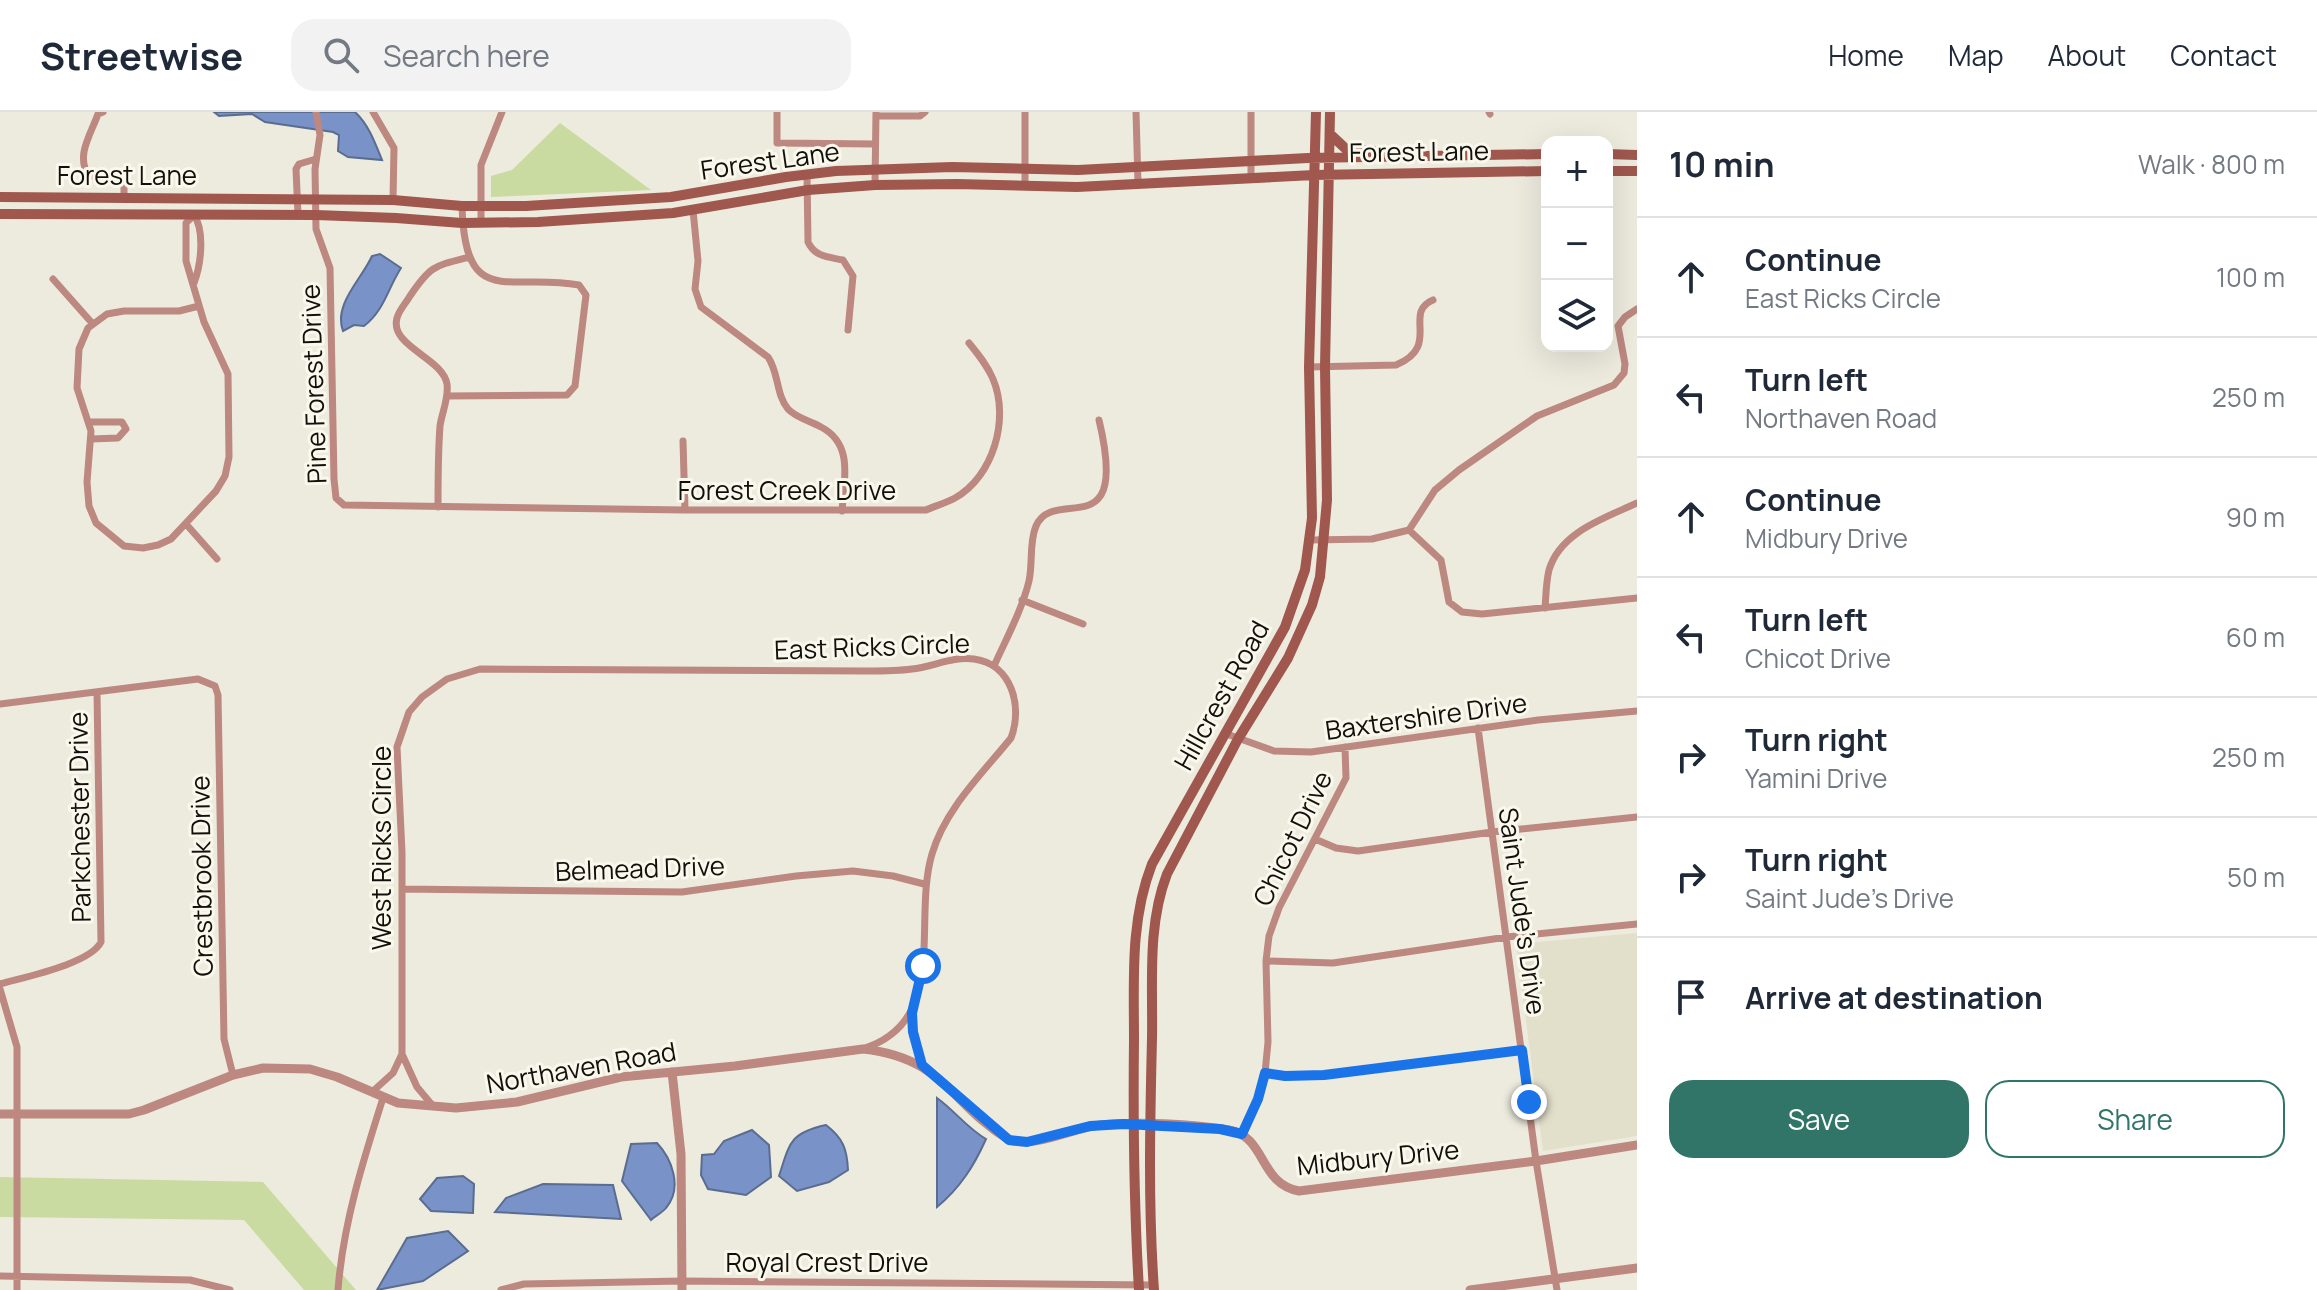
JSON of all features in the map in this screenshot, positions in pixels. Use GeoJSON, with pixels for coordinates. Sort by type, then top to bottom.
{"type":"FeatureCollection","features":[{"type":"Feature","properties":{"kind":"main road","name":"Hillcrest Road"},"geometry":{"type":"LineString","coordinates":[[1139,1287],[1134,1223],[1133,1124],[1139,905],[1152,864],[1285,627],[1298,596],[1310,540],[1309,367],[1316,112]]}},
{"type":"Feature","properties":{"kind":"main road","name":"Hillcrest Road"},"geometry":{"type":"LineString","coordinates":[[1153,1287],[1149,1197],[1153,938],[1158,897],[1238,739],[1298,638],[1320,577],[1327,500],[1325,367],[1330,112]]}},
{"type":"Feature","properties":{"kind":"main road"},"geometry":{"type":"LineString","coordinates":[[1330,134],[1346,149],[1395,151],[1416,157]]}},
{"type":"Feature","properties":{"kind":"main road"},"geometry":{"type":"LineString","coordinates":[[1525,154],[1525,171]]}},
{"type":"Feature","properties":{"kind":"main road","name":"Forest Lane"},"geometry":{"type":"LineString","coordinates":[[0,197],[317,198],[462,206],[541,206],[671,197],[807,174],[875,169],[952,167],[1025,170],[1315,158],[1541,154]]}},
{"type":"Feature","properties":{"kind":"main road"},"geometry":{"type":"LineString","coordinates":[[1613,154],[1637,155]]}},
{"type":"Feature","properties":{"kind":"main road","name":"Forest Lane"},"geometry":{"type":"LineString","coordinates":[[0,214],[316,215],[462,223],[538,222],[673,213],[808,190],[875,185],[1025,186],[1314,175],[1541,171]]}},
{"type":"Feature","properties":{"kind":"main road"},"geometry":{"type":"LineString","coordinates":[[1613,171],[1637,171]]}},
{"type":"Feature","properties":{"kind":"main road"},"geometry":{"type":"LineString","coordinates":[[31,214],[32,197]]}},
{"type":"Feature","properties":{"kind":"main road"},"geometry":{"type":"LineString","coordinates":[[671,197],[673,213]]}},
{"type":"Feature","properties":{"kind":"main road"},"geometry":{"type":"LineString","coordinates":[[194,215],[195,198]]}},
{"type":"Feature","properties":{"kind":"street"},"geometry":{"type":"LineString","coordinates":[[316,112],[320,135],[316,159],[316,215]]}},
{"type":"Feature","properties":{"kind":"street"},"geometry":{"type":"LineString","coordinates":[[373,112],[394,148],[393,200]]}},
{"type":"Feature","properties":{"kind":"street"},"geometry":{"type":"LineString","coordinates":[[481,223],[481,165],[502,112]]}},
{"type":"Feature","properties":{"kind":"street"},"geometry":{"type":"LineString","coordinates":[[777,112],[777,143],[875,144]]}},
{"type":"Feature","properties":{"kind":"street"},"geometry":{"type":"LineString","coordinates":[[875,185],[876,114],[920,116],[925,112]]}},
{"type":"Feature","properties":{"kind":"street"},"geometry":{"type":"LineString","coordinates":[[1025,112],[1025,186]]}},
{"type":"Feature","properties":{"kind":"street"},"geometry":{"type":"LineString","coordinates":[[1136,112],[1138,183]]}},
{"type":"Feature","properties":{"kind":"street"},"geometry":{"type":"LineString","coordinates":[[1251,112],[1251,179]]}},
{"type":"Feature","properties":{"kind":"street"},"geometry":{"type":"LineString","coordinates":[[99,113],[85,144],[84,168],[89,176],[120,178],[124,185],[124,198]]}},
{"type":"Feature","properties":{"kind":"street"},"geometry":{"type":"LineString","coordinates":[[298,215],[296,169],[299,164],[316,159]]}},
{"type":"Feature","properties":{"kind":"street"},"geometry":{"type":"LineString","coordinates":[[807,174],[808,242],[811,250],[843,260],[853,276],[848,330]]}},
{"type":"Feature","properties":{"kind":"street"},"geometry":{"type":"LineString","coordinates":[[447,396],[567,395],[575,386],[586,295],[584,289],[571,283],[506,283],[493,280],[476,269],[469,257],[462,206]]}},
{"type":"Feature","properties":{"kind":"street"},"geometry":{"type":"LineString","coordinates":[[693,210],[698,261],[695,289],[701,307],[768,357],[775,367],[781,395],[789,410],[824,428],[837,439],[845,458],[842,511]]}},
{"type":"Feature","properties":{"kind":"street"},"geometry":{"type":"LineString","coordinates":[[194,283],[199,271],[200,223],[194,215],[186,223],[186,261],[199,306],[228,374],[229,457],[220,485],[171,539],[143,548],[124,546],[96,523],[89,506],[87,475],[91,439],[89,422],[77,388],[83,336],[92,323],[115,312],[173,312],[199,306]]}},
{"type":"Feature","properties":{"kind":"street","name":"Pine Forest Drive"},"geometry":{"type":"LineString","coordinates":[[316,215],[317,236],[330,268],[336,498],[348,505],[438,507]]}},
{"type":"Feature","properties":{"kind":"street"},"geometry":{"type":"LineString","coordinates":[[438,507],[440,432],[447,396],[445,376],[402,338],[396,322],[423,275],[438,265],[469,257]]}},
{"type":"Feature","properties":{"kind":"street"},"geometry":{"type":"LineString","coordinates":[[53,279],[92,323]]}},
{"type":"Feature","properties":{"kind":"street"},"geometry":{"type":"LineString","coordinates":[[1309,367],[1396,365],[1407,361],[1418,348],[1421,331],[1419,310],[1433,300]]}},
{"type":"Feature","properties":{"kind":"street"},"geometry":{"type":"LineString","coordinates":[[1310,540],[1372,539],[1409,530],[1435,490],[1459,470],[1537,416],[1607,389],[1619,380],[1625,364],[1618,326],[1637,309]]}},
{"type":"Feature","properties":{"kind":"street","name":"Forest Creek Drive"},"geometry":{"type":"LineString","coordinates":[[438,507],[926,510],[957,498],[986,470],[998,435],[999,400],[990,372],[969,343]]}},
{"type":"Feature","properties":{"kind":"street"},"geometry":{"type":"LineString","coordinates":[[89,422],[117,420],[126,429],[118,438],[91,439]]}},
{"type":"Feature","properties":{"kind":"street"},"geometry":{"type":"LineString","coordinates":[[994,666],[1028,585],[1037,522],[1049,513],[1092,505],[1104,491],[1107,454],[1099,420]]}},
{"type":"Feature","properties":{"kind":"street"},"geometry":{"type":"LineString","coordinates":[[683,441],[685,510]]}},
{"type":"Feature","properties":{"kind":"street"},"geometry":{"type":"LineString","coordinates":[[1545,608],[1549,571],[1562,547],[1585,528],[1637,503]]}},
{"type":"Feature","properties":{"kind":"street"},"geometry":{"type":"LineString","coordinates":[[186,524],[217,559]]}},
{"type":"Feature","properties":{"kind":"street"},"geometry":{"type":"LineString","coordinates":[[1409,530],[1441,560],[1445,593],[1455,609],[1471,614],[1637,598]]}},
{"type":"Feature","properties":{"kind":"street"},"geometry":{"type":"LineString","coordinates":[[1022,600],[1083,624]]}},
{"type":"Feature","properties":{"kind":"street","name":"East Ricks Circle"},"geometry":{"type":"LineString","coordinates":[[655,670],[911,670],[967,658],[994,666],[1011,686],[1015,697],[1016,727],[1011,738],[956,806],[941,830],[924,884],[923,966],[912,1013],[913,1032],[922,1065]]}},
{"type":"Feature","properties":{"kind":"street","name":"West Ricks Circle"},"geometry":{"type":"LineString","coordinates":[[434,1108],[417,1087],[402,1054],[402,889],[397,747],[409,712],[422,697],[447,679],[480,669],[655,670]]}},
{"type":"Feature","properties":{"kind":"street","name":"Crestbrook Drive"},"geometry":{"type":"LineString","coordinates":[[97,692],[198,679],[207,680],[215,686],[218,695],[224,1039],[233,1075]]}},
{"type":"Feature","properties":{"kind":"street"},"geometry":{"type":"LineString","coordinates":[[0,704],[97,692]]}},
{"type":"Feature","properties":{"kind":"street","name":"Parkchester Drive"},"geometry":{"type":"LineString","coordinates":[[0,987],[92,954],[101,942],[97,692]]}},
{"type":"Feature","properties":{"kind":"street","name":"Baxtershire Drive"},"geometry":{"type":"LineString","coordinates":[[1224,733],[1274,751],[1311,752],[1478,728],[1637,711]]}},
{"type":"Feature","properties":{"kind":"street","name":"Saint Jude's Drive"},"geometry":{"type":"LineString","coordinates":[[1478,728],[1536,1161],[1557,1290]]}},
{"type":"Feature","properties":{"kind":"street","name":"Chicot Drive"},"geometry":{"type":"LineString","coordinates":[[1242,1134],[1258,1099],[1265,1073],[1268,1042],[1266,961],[1274,920],[1346,778],[1345,747]]}},
{"type":"Feature","properties":{"kind":"street"},"geometry":{"type":"LineString","coordinates":[[1315,839],[1336,848],[1358,851],[1492,832],[1637,817]]}},
{"type":"Feature","properties":{"kind":"street","name":"Belmead Drive"},"geometry":{"type":"LineString","coordinates":[[402,889],[682,892],[806,874],[853,871],[924,884]]}},
{"type":"Feature","properties":{"kind":"street"},"geometry":{"type":"LineString","coordinates":[[1266,961],[1333,963],[1507,937],[1637,924]]}},
{"type":"Feature","properties":{"kind":"street"},"geometry":{"type":"LineString","coordinates":[[0,987],[16,1042],[17,1290]]}},
{"type":"Feature","properties":{"kind":"street"},"geometry":{"type":"LineString","coordinates":[[863,1049],[890,1038],[912,1013]]}},
{"type":"Feature","properties":{"kind":"street","name":"Northaven Road"},"geometry":{"type":"LineString","coordinates":[[0,1114],[129,1114],[233,1075],[263,1068],[299,1068],[337,1077],[383,1098],[434,1108],[465,1108],[517,1102],[599,1080],[863,1049],[881,1051],[922,1065],[997,1131],[1015,1142],[1102,1125],[1150,1125]]}},
{"type":"Feature","properties":{"kind":"street"},"geometry":{"type":"LineString","coordinates":[[1265,1073],[1324,1075],[1522,1050]]}},
{"type":"Feature","properties":{"kind":"street"},"geometry":{"type":"LineString","coordinates":[[372,1092],[393,1073],[402,1054]]}},
{"type":"Feature","properties":{"kind":"street"},"geometry":{"type":"LineString","coordinates":[[672,1072],[681,1154],[682,1285]]}},
{"type":"Feature","properties":{"kind":"street"},"geometry":{"type":"LineString","coordinates":[[338,1290],[343,1244],[356,1188],[383,1098]]}},
{"type":"Feature","properties":{"kind":"street"},"geometry":{"type":"LineString","coordinates":[[1150,1125],[1220,1129],[1242,1134]]}},
{"type":"Feature","properties":{"kind":"street","name":"Midbury Drive"},"geometry":{"type":"LineString","coordinates":[[1242,1134],[1255,1146],[1276,1182],[1299,1191],[1637,1145]]}},
{"type":"Feature","properties":{"kind":"street"},"geometry":{"type":"LineString","coordinates":[[1470,1290],[1637,1268]]}},
{"type":"Feature","properties":{"kind":"street"},"geometry":{"type":"LineString","coordinates":[[0,1276],[190,1280],[230,1290]]}},
{"type":"Feature","properties":{"kind":"street","name":"Royal Crest Drive"},"geometry":{"type":"LineString","coordinates":[[501,1290],[524,1284],[1153,1287]]}},
{"type":"Feature","properties":{"kind":"shaded area"},"geometry":{"type":"Polygon","coordinates":[[[1637,933],[1637,1136],[1543,1151],[1516,944],[1637,933]]]}},
{"type":"Feature","properties":{"kind":"green space"},"geometry":{"type":"Polygon","coordinates":[[[560,123],[651,190],[491,197],[491,176],[512,170],[560,123]]]}},
{"type":"Feature","properties":{"kind":"green space"},"geometry":{"type":"Polygon","coordinates":[[[0,1177],[263,1182],[356,1290],[304,1290],[244,1220],[0,1217],[0,1177]]]}},
{"type":"Feature","properties":{"kind":"water"},"geometry":{"type":"Polygon","coordinates":[[[214,112],[355,112],[368,128],[382,160],[348,157],[338,151],[339,135],[333,132],[265,122],[252,114],[219,116],[214,112]]]}},
{"type":"Feature","properties":{"kind":"water"},"geometry":{"type":"Polygon","coordinates":[[[380,254],[401,268],[371,320],[364,326],[354,325],[343,331],[341,321],[345,301],[372,256],[380,254]]]}},
{"type":"Feature","properties":{"kind":"water"},"geometry":{"type":"Polygon","coordinates":[[[937,1098],[986,1139],[966,1176],[937,1207],[937,1098]]]}},
{"type":"Feature","properties":{"kind":"water"},"geometry":{"type":"Polygon","coordinates":[[[826,1125],[843,1144],[848,1170],[829,1182],[797,1191],[779,1176],[789,1147],[798,1136],[826,1125]]]}},
{"type":"Feature","properties":{"kind":"water"},"geometry":{"type":"Polygon","coordinates":[[[752,1130],[769,1145],[771,1177],[746,1195],[708,1189],[701,1175],[702,1155],[714,1154],[724,1141],[752,1130]]]}},
{"type":"Feature","properties":{"kind":"water"},"geometry":{"type":"Polygon","coordinates":[[[657,1143],[671,1165],[675,1183],[671,1200],[651,1220],[622,1181],[631,1144],[657,1143]]]}},
{"type":"Feature","properties":{"kind":"water"},"geometry":{"type":"Polygon","coordinates":[[[463,1176],[474,1184],[473,1213],[431,1211],[420,1199],[437,1178],[463,1176]]]}},
{"type":"Feature","properties":{"kind":"water"},"geometry":{"type":"Polygon","coordinates":[[[543,1184],[613,1185],[621,1219],[495,1212],[506,1198],[543,1184]]]}},
{"type":"Feature","properties":{"kind":"water"},"geometry":{"type":"Polygon","coordinates":[[[448,1231],[468,1251],[423,1281],[377,1290],[407,1238],[448,1231]]]}},
{"type":"Feature","properties":{"kind":"route"},"geometry":{"type":"LineString","coordinates":[[923,966],[912,1013],[913,1032],[922,1065],[997,1131],[1015,1142],[1027,1142],[1090,1126],[1124,1124],[1232,1130],[1242,1134],[1258,1099],[1265,1073],[1305,1077],[1522,1050],[1529,1102]]}}]}
